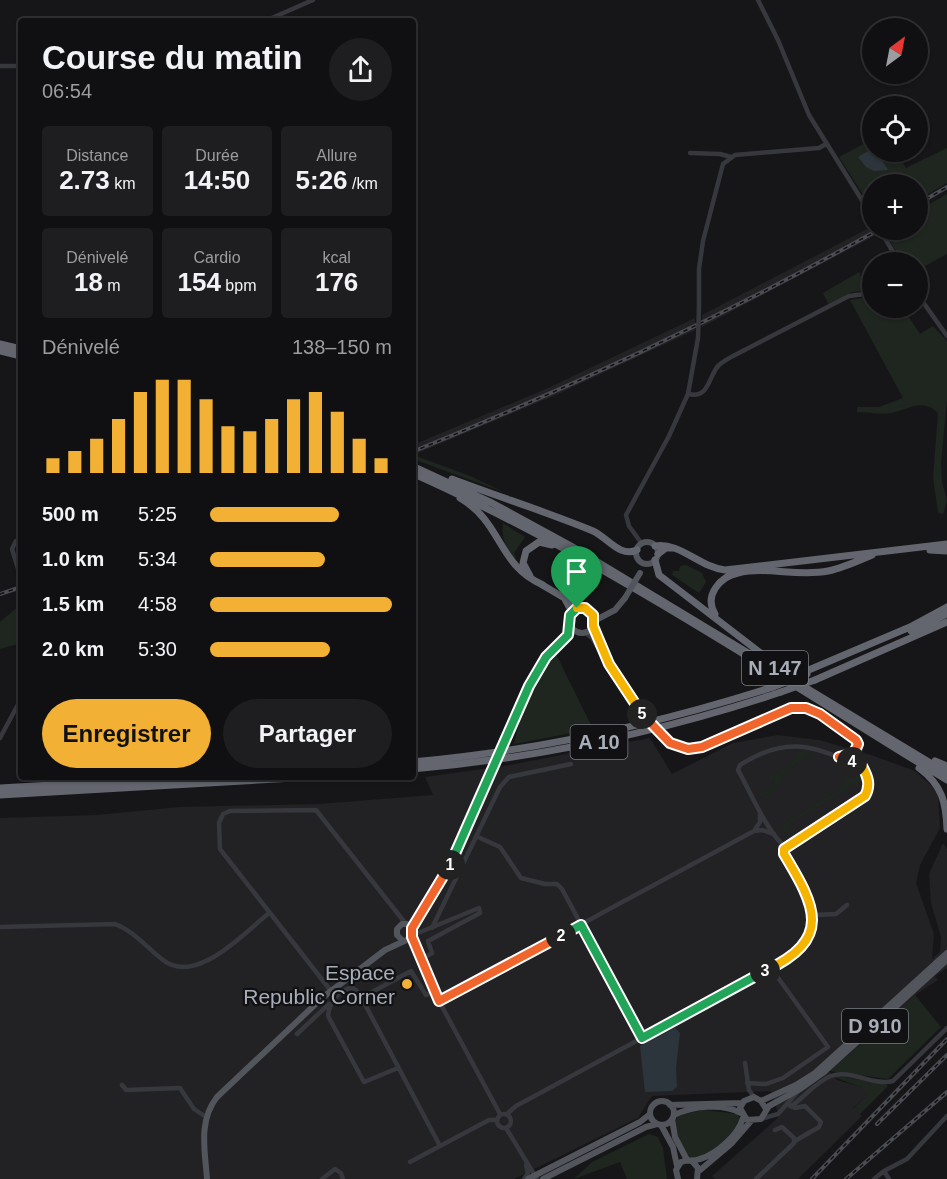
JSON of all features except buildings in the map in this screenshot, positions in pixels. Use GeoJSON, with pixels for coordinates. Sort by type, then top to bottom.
{"type":"FeatureCollection","features":[{"type":"Feature","properties":{"kind":"highway"},"geometry":{"type":"LineString","coordinates":[[0,344],[18,349]]}},
{"type":"Feature","properties":{"kind":"highway"},"geometry":{"type":"LineString","coordinates":[[0,351],[18,355]]}},
{"type":"Feature","properties":{"kind":"highway"},"geometry":{"type":"LineString","coordinates":[[416,466],[596,532],[622,551],[628,553],[640,547]]}},
{"type":"Feature","properties":{"kind":"highway","name":"N 147"},"geometry":{"type":"LineString","coordinates":[[416,467],[492,503],[571,546],[947,773]]}},
{"type":"Feature","properties":{"kind":"highway"},"geometry":{"type":"LineString","coordinates":[[416,475],[477,509],[494,530],[512,564],[522,574],[580,607]]}},
{"type":"Feature","properties":{"kind":"highway","name":"N 147"},"geometry":{"type":"LineString","coordinates":[[416,475],[496,512],[576,555],[947,780]]}},
{"type":"Feature","properties":{"kind":"highway"},"geometry":{"type":"LineString","coordinates":[[543,585],[524,568],[524,555],[531,546],[547,543],[576,555]]}},
{"type":"Feature","properties":{"kind":"highway"},"geometry":{"type":"LineString","coordinates":[[655,546],[667,544],[711,567],[789,574],[827,571],[878,553]]}},
{"type":"Feature","properties":{"kind":"highway"},"geometry":{"type":"LineString","coordinates":[[719,619],[712,608],[713,594],[721,581],[737,571],[947,544]]}},
{"type":"Feature","properties":{"kind":"highway"},"geometry":{"type":"LineString","coordinates":[[678,550],[669,548],[656,557],[659,575],[771,661],[844,710],[947,766]]}},
{"type":"Feature","properties":{"kind":"highway"},"geometry":{"type":"LineString","coordinates":[[907,549],[947,551]]}},
{"type":"Feature","properties":{"kind":"highway"},"geometry":{"type":"LineString","coordinates":[[564,597],[572,612]]}},
{"type":"Feature","properties":{"kind":"highway"},"geometry":{"type":"LineString","coordinates":[[805,673],[900,631],[947,607]]}},
{"type":"Feature","properties":{"kind":"highway"},"geometry":{"type":"LineString","coordinates":[[805,673],[947,614]]}},
{"type":"Feature","properties":{"kind":"highway","name":"A 10"},"geometry":{"type":"LineString","coordinates":[[416,769],[517,758],[605,741],[696,718],[815,680],[947,622]]}},
{"type":"Feature","properties":{"kind":"highway","name":"A 10"},"geometry":{"type":"LineString","coordinates":[[416,762],[485,755],[581,739],[645,725],[750,694],[805,673]]}},
{"type":"Feature","properties":{"kind":"highway"},"geometry":{"type":"LineString","coordinates":[[858,726],[936,782],[945,800],[947,829]]}},
{"type":"Feature","properties":{"kind":"highway"},"geometry":{"type":"LineString","coordinates":[[0,788],[139,780]]}},
{"type":"Feature","properties":{"kind":"highway"},"geometry":{"type":"LineString","coordinates":[[0,795],[260,780]]}},
{"type":"Feature","properties":{"kind":"main road"},"geometry":{"type":"LineString","coordinates":[[207,1179],[206,1117],[217,1097],[331,991],[410,931],[445,876],[539,667],[551,650],[563,640],[582,632],[615,610],[625,598],[644,563],[656,557],[655,546],[649,543],[640,547],[637,556],[644,563]]}},
{"type":"Feature","properties":{"kind":"main road"},"geometry":{"type":"LineString","coordinates":[[563,640],[571,627],[569,619],[572,612],[580,607],[592,612],[615,610]]}},
{"type":"Feature","properties":{"kind":"main road"},"geometry":{"type":"LineString","coordinates":[[592,612],[593,624]]}},
{"type":"Feature","properties":{"kind":"main road"},"geometry":{"type":"LineString","coordinates":[[571,627],[582,632]]}},
{"type":"Feature","properties":{"kind":"main road"},"geometry":{"type":"LineString","coordinates":[[397,929],[410,931]]}},
{"type":"Feature","properties":{"kind":"main road"},"geometry":{"type":"LineString","coordinates":[[397,929],[410,931]]}},
{"type":"Feature","properties":{"kind":"main road"},"geometry":{"type":"LineString","coordinates":[[384,950],[397,929]]}},
{"type":"Feature","properties":{"kind":"main road","name":"D 910"},"geometry":{"type":"LineString","coordinates":[[761,1101],[815,1073],[947,953]]}},
{"type":"Feature","properties":{"kind":"main road","name":"D 910"},"geometry":{"type":"LineString","coordinates":[[765,1109],[824,1072],[947,960]]}},
{"type":"Feature","properties":{"kind":"main road"},"geometry":{"type":"LineString","coordinates":[[532,1178],[640,1122],[650,1114],[657,1102],[670,1105],[744,1101],[754,1097],[761,1101],[765,1109],[761,1119],[751,1121],[731,1144],[699,1171],[697,1179]]}},
{"type":"Feature","properties":{"kind":"main road"},"geometry":{"type":"LineString","coordinates":[[677,1166],[717,1150],[738,1128],[744,1101]]}},
{"type":"Feature","properties":{"kind":"main road"},"geometry":{"type":"LineString","coordinates":[[670,1105],[675,1137],[699,1171]]}},
{"type":"Feature","properties":{"kind":"main road"},"geometry":{"type":"LineString","coordinates":[[543,1179],[646,1127],[659,1125],[686,1110],[709,1107],[734,1110],[751,1121]]}},
{"type":"Feature","properties":{"kind":"main road"},"geometry":{"type":"LineString","coordinates":[[650,1114],[673,1147],[678,1179]]}},
{"type":"Feature","properties":{"kind":"street"},"geometry":{"type":"LineString","coordinates":[[272,18],[313,0]]}},
{"type":"Feature","properties":{"kind":"street"},"geometry":{"type":"LineString","coordinates":[[758,0],[778,40],[809,115],[862,201]]}},
{"type":"Feature","properties":{"kind":"street"},"geometry":{"type":"LineString","coordinates":[[0,66],[18,66]]}},
{"type":"Feature","properties":{"kind":"street"},"geometry":{"type":"LineString","coordinates":[[690,153],[720,153],[730,157],[819,148],[826,144]]}},
{"type":"Feature","properties":{"kind":"street"},"geometry":{"type":"LineString","coordinates":[[640,547],[626,520],[628,510],[669,436],[688,394],[698,338],[699,269],[703,241],[719,172],[730,157]]}},
{"type":"Feature","properties":{"kind":"street"},"geometry":{"type":"LineString","coordinates":[[688,394],[703,392],[720,364],[735,355],[849,296],[862,294]]}},
{"type":"Feature","properties":{"kind":"street"},"geometry":{"type":"LineString","coordinates":[[928,309],[947,336]]}},
{"type":"Feature","properties":{"kind":"street"},"geometry":{"type":"LineString","coordinates":[[18,542],[12,549],[18,568]]}},
{"type":"Feature","properties":{"kind":"street"},"geometry":{"type":"LineString","coordinates":[[593,624],[609,664],[630,700],[665,738],[681,747],[696,748],[775,713],[798,708],[820,714],[850,734],[858,744],[862,766],[868,781],[865,796],[785,846]]}},
{"type":"Feature","properties":{"kind":"street"},"geometry":{"type":"LineString","coordinates":[[582,632],[609,664]]}},
{"type":"Feature","properties":{"kind":"street"},"geometry":{"type":"LineString","coordinates":[[0,738],[18,705]]}},
{"type":"Feature","properties":{"kind":"street"},"geometry":{"type":"LineString","coordinates":[[839,757],[852,755],[858,744]]}},
{"type":"Feature","properties":{"kind":"street"},"geometry":{"type":"LineString","coordinates":[[500,1114],[507,1114],[516,1106],[771,968],[798,951],[808,933],[813,915],[809,898],[784,854],[785,846],[774,834],[738,770],[740,765],[758,753],[799,745],[862,766]]}},
{"type":"Feature","properties":{"kind":"street"},"geometry":{"type":"LineString","coordinates":[[432,928],[478,837],[500,787],[509,777],[571,764]]}},
{"type":"Feature","properties":{"kind":"street"},"geometry":{"type":"LineString","coordinates":[[331,991],[220,849],[219,823],[226,812],[316,810],[410,931],[439,1001],[500,1114]]}},
{"type":"Feature","properties":{"kind":"street"},"geometry":{"type":"LineString","coordinates":[[754,831],[760,822],[760,810]]}},
{"type":"Feature","properties":{"kind":"street"},"geometry":{"type":"LineString","coordinates":[[439,1001],[754,831],[762,830],[774,834]]}},
{"type":"Feature","properties":{"kind":"street"},"geometry":{"type":"LineString","coordinates":[[478,837],[500,847],[521,878],[545,884],[556,884],[581,925],[642,1038]]}},
{"type":"Feature","properties":{"kind":"street"},"geometry":{"type":"LineString","coordinates":[[813,915],[836,914],[847,905]]}},
{"type":"Feature","properties":{"kind":"street"},"geometry":{"type":"LineString","coordinates":[[410,931],[432,928],[480,908],[480,913],[428,941],[432,953],[422,959]]}},
{"type":"Feature","properties":{"kind":"street"},"geometry":{"type":"LineString","coordinates":[[0,927],[115,924],[128,930],[170,965],[182,969],[197,967],[269,913]]}},
{"type":"Feature","properties":{"kind":"street"},"geometry":{"type":"LineString","coordinates":[[397,929],[399,917]]}},
{"type":"Feature","properties":{"kind":"street"},"geometry":{"type":"LineString","coordinates":[[747,1083],[766,1084],[783,1078],[828,1047],[771,968]]}},
{"type":"Feature","properties":{"kind":"street"},"geometry":{"type":"LineString","coordinates":[[361,998],[411,971],[426,995],[435,991]]}},
{"type":"Feature","properties":{"kind":"street"},"geometry":{"type":"LineString","coordinates":[[297,1034],[347,988],[355,989],[440,1146]]}},
{"type":"Feature","properties":{"kind":"street"},"geometry":{"type":"LineString","coordinates":[[331,1002],[328,1016],[364,1082],[398,1068]]}},
{"type":"Feature","properties":{"kind":"street"},"geometry":{"type":"LineString","coordinates":[[761,1119],[774,1117],[827,1078],[836,1075],[884,1082],[893,1081],[947,1028]]}},
{"type":"Feature","properties":{"kind":"street"},"geometry":{"type":"LineString","coordinates":[[746,1063],[747,1083],[754,1097]]}},
{"type":"Feature","properties":{"kind":"street"},"geometry":{"type":"LineString","coordinates":[[122,1085],[126,1090],[180,1088],[194,1110],[206,1117]]}},
{"type":"Feature","properties":{"kind":"street"},"geometry":{"type":"LineString","coordinates":[[789,1105],[800,1089]]}},
{"type":"Feature","properties":{"kind":"street"},"geometry":{"type":"LineString","coordinates":[[744,1101],[749,1090]]}},
{"type":"Feature","properties":{"kind":"street"},"geometry":{"type":"LineString","coordinates":[[756,1179],[795,1141],[819,1127],[821,1122],[806,1106],[795,1108],[789,1105]]}},
{"type":"Feature","properties":{"kind":"street"},"geometry":{"type":"LineString","coordinates":[[496,1120],[500,1114]]}},
{"type":"Feature","properties":{"kind":"street"},"geometry":{"type":"LineString","coordinates":[[506,1128],[511,1120],[507,1114]]}},
{"type":"Feature","properties":{"kind":"street"},"geometry":{"type":"LineString","coordinates":[[874,1179],[907,1159],[937,1131],[947,1116]]}},
{"type":"Feature","properties":{"kind":"street"},"geometry":{"type":"LineString","coordinates":[[410,1162],[489,1120],[496,1120]]}},
{"type":"Feature","properties":{"kind":"street"},"geometry":{"type":"LineString","coordinates":[[496,1120],[500,1127],[506,1128],[530,1169],[532,1178]]}},
{"type":"Feature","properties":{"kind":"street"},"geometry":{"type":"LineString","coordinates":[[776,1130],[784,1127],[795,1141]]}},
{"type":"Feature","properties":{"kind":"street"},"geometry":{"type":"LineString","coordinates":[[322,1179],[335,1169],[341,1173],[343,1179]]}},
{"type":"Feature","properties":{"kind":"street"},"geometry":{"type":"LineString","coordinates":[[530,1169],[545,1171]]}},
{"type":"Feature","properties":{"kind":"street"},"geometry":{"type":"LineString","coordinates":[[530,1169],[532,1178]]}},
{"type":"Feature","properties":{"kind":"street"},"geometry":{"type":"LineString","coordinates":[[884,1171],[889,1179]]}},
{"type":"Feature","properties":{"kind":"shaded area"},"geometry":{"type":"Polygon","coordinates":[[[862,145],[862,162],[902,162],[906,168],[918,162],[928,162],[928,157],[947,148],[947,183],[928,194],[928,174],[862,174],[862,193],[839,157],[862,145]]]}},
{"type":"Feature","properties":{"kind":"shaded area"},"geometry":{"type":"Polygon","coordinates":[[[862,162],[883,162],[888,170],[874,171],[862,162]]]}},
{"type":"Feature","properties":{"kind":"shaded area"},"geometry":{"type":"Polygon","coordinates":[[[947,194],[947,254],[928,264],[928,252],[896,252],[890,240],[928,240],[928,205],[947,194]]]}},
{"type":"Feature","properties":{"kind":"shaded area"},"geometry":{"type":"Polygon","coordinates":[[[862,232],[862,240],[867,240],[702,327],[702,315],[862,232]]]}},
{"type":"Feature","properties":{"kind":"shaded area"},"geometry":{"type":"Polygon","coordinates":[[[859,272],[862,278],[862,291],[852,292],[829,305],[823,293],[859,272]]]}},
{"type":"Feature","properties":{"kind":"shaded area"},"geometry":{"type":"Polygon","coordinates":[[[862,298],[862,318],[910,318],[920,334],[933,326],[947,341],[947,400],[941,463],[942,482],[947,501],[943,514],[938,513],[933,477],[938,413],[921,405],[888,414],[857,412],[857,407],[879,407],[903,398],[850,300],[862,298]]]}},
{"type":"Feature","properties":{"kind":"shaded area"},"geometry":{"type":"Polygon","coordinates":[[[695,318],[695,330],[558,394],[416,454],[416,444],[548,388],[695,318]]]}},
{"type":"Feature","properties":{"kind":"shaded area"},"geometry":{"type":"Polygon","coordinates":[[[416,456],[470,476],[506,493],[416,460],[416,456]]]}},
{"type":"Feature","properties":{"kind":"shaded area"},"geometry":{"type":"Polygon","coordinates":[[[503,523],[525,537],[514,553],[517,562],[506,544],[503,523]]]}},
{"type":"Feature","properties":{"kind":"shaded area"},"geometry":{"type":"Polygon","coordinates":[[[686,565],[702,573],[706,582],[699,593],[672,575],[673,571],[679,571],[680,566],[686,565]]]}},
{"type":"Feature","properties":{"kind":"shaded area"},"geometry":{"type":"Polygon","coordinates":[[[18,607],[18,644],[0,649],[0,622],[18,607]]]}},
{"type":"Feature","properties":{"kind":"shaded area"},"geometry":{"type":"Polygon","coordinates":[[[555,652],[593,729],[514,744],[534,683],[555,652]]]}},
{"type":"Feature","properties":{"kind":"shaded area"},"geometry":{"type":"Polygon","coordinates":[[[778,735],[819,740],[871,755],[915,771],[938,792],[940,828],[920,865],[916,883],[934,934],[932,959],[940,952],[941,937],[931,903],[929,874],[943,843],[947,849],[947,968],[935,976],[938,980],[915,995],[889,1021],[829,1071],[837,1080],[861,1087],[869,1094],[853,1108],[862,1116],[798,1179],[715,1179],[712,1176],[779,1117],[771,1091],[652,1096],[638,1118],[514,1179],[0,1179],[0,818],[97,815],[180,807],[318,804],[433,795],[425,777],[504,766],[650,738],[672,774],[733,743],[778,735]]]}},
{"type":"Feature","properties":{"kind":"shaded area"},"geometry":{"type":"Polygon","coordinates":[[[802,749],[814,752],[786,771],[774,791],[761,797],[759,794],[773,787],[775,779],[768,779],[771,772],[776,774],[789,766],[802,749]]]}},
{"type":"Feature","properties":{"kind":"shaded area"},"geometry":{"type":"Polygon","coordinates":[[[853,768],[862,771],[861,781],[792,822],[785,834],[781,825],[839,790],[853,768]]]}},
{"type":"Feature","properties":{"kind":"shaded area"},"geometry":{"type":"Polygon","coordinates":[[[915,995],[941,1027],[888,1079],[829,1071],[889,1021],[915,995]]]}},
{"type":"Feature","properties":{"kind":"shaded area"},"geometry":{"type":"Polygon","coordinates":[[[675,1028],[680,1033],[676,1068],[677,1087],[672,1091],[645,1092],[640,1046],[675,1028]]]}},
{"type":"Feature","properties":{"kind":"shaded area"},"geometry":{"type":"Polygon","coordinates":[[[834,1077],[888,1086],[860,1114],[853,1109],[868,1094],[861,1087],[834,1077]]]}},
{"type":"Feature","properties":{"kind":"shaded area"},"geometry":{"type":"Polygon","coordinates":[[[704,1110],[738,1114],[740,1119],[726,1140],[712,1152],[697,1158],[689,1158],[681,1146],[674,1122],[679,1115],[704,1110]]]}},
{"type":"Feature","properties":{"kind":"shaded area"},"geometry":{"type":"Polygon","coordinates":[[[649,1134],[658,1137],[663,1148],[667,1179],[627,1179],[620,1162],[574,1179],[592,1162],[649,1134]]]}},
{"type":"Feature","properties":{"kind":"railway"},"geometry":{"type":"LineString","coordinates":[[928,198],[947,187]]}},
{"type":"Feature","properties":{"kind":"railway"},"geometry":{"type":"LineString","coordinates":[[416,450],[531,402],[649,348],[862,239]]}},
{"type":"Feature","properties":{"kind":"railway"},"geometry":{"type":"LineString","coordinates":[[0,594],[18,588]]}},
{"type":"Feature","properties":{"kind":"railway"},"geometry":{"type":"LineString","coordinates":[[812,1179],[947,1039]]}},
{"type":"Feature","properties":{"kind":"railway"},"geometry":{"type":"LineString","coordinates":[[877,1124],[947,1055]]}},
{"type":"Feature","properties":{"kind":"railway"},"geometry":{"type":"LineString","coordinates":[[846,1179],[947,1092]]}},
{"type":"Feature","properties":{"kind":"place","name":"Espace Republic Corner"},"geometry":{"type":"Point","coordinates":[407,984]}},
{"type":"Feature","properties":{"kind":"route"},"geometry":{"type":"LineString","coordinates":[[577,608],[589,609],[592,612],[594,631],[625,692],[638,710],[670,743],[688,749],[696,748],[784,709],[806,708],[820,714],[856,740],[858,744],[854,753],[850,756],[839,757],[862,766],[869,786],[865,796],[861,799],[785,846],[784,854],[812,906],[811,927],[798,951],[784,962],[721,993],[642,1038],[581,925],[439,1001],[412,937],[412,928],[438,889],[451,863],[529,686],[551,650],[568,635],[571,627],[570,615],[577,608]]}}]}
